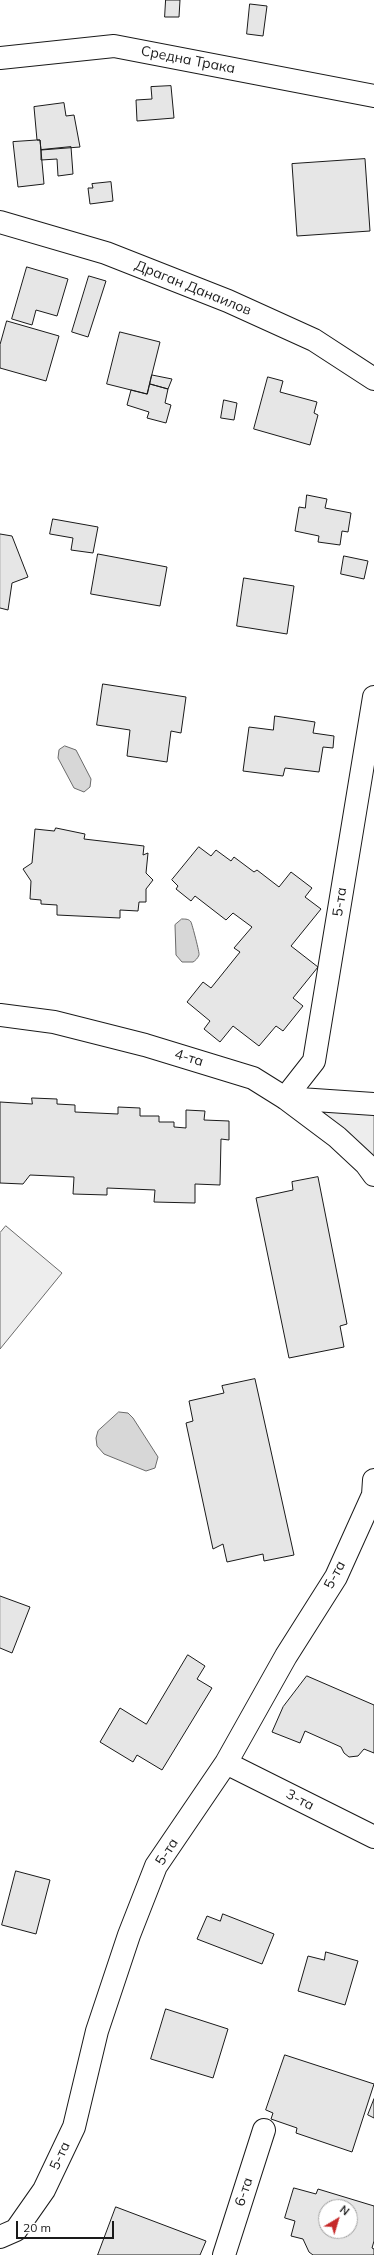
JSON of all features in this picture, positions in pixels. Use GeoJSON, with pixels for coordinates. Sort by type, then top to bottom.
{"type":"FeatureCollection","features":[{"type":"Feature","properties":{"kind":"street","name":"Средна Трака"},"geometry":{"type":"LineString","coordinates":[[0,58],[114,46],[374,96]]}},
{"type":"Feature","properties":{"kind":"street","name":"Драган Данаилов"},"geometry":{"type":"LineString","coordinates":[[0,222],[106,253],[228,301],[314,340],[374,379]]}},
{"type":"Feature","properties":{"kind":"street","name":"5-та"},"geometry":{"type":"LineString","coordinates":[[285,1098],[314,1061],[374,697]]}},
{"type":"Feature","properties":{"kind":"street","name":"4-та"},"geometry":{"type":"LineString","coordinates":[[0,1015],[54,1022],[145,1045],[253,1078],[285,1098],[374,1104]]}},
{"type":"Feature","properties":{"kind":"street"},"geometry":{"type":"LineString","coordinates":[[285,1098],[337,1137],[366,1164],[374,1175]]}},
{"type":"Feature","properties":{"kind":"street","name":"5-та"},"geometry":{"type":"LineString","coordinates":[[0,2237],[16,2230],[44,2190],[74,2127],[97,2031],[129,1935],[156,1866],[226,1763],[286,1656],[336,1577],[374,1490]]}},
{"type":"Feature","properties":{"kind":"street","name":"3-та"},"geometry":{"type":"LineString","coordinates":[[226,1763],[374,1837]]}},
{"type":"Feature","properties":{"kind":"street","name":"6-та"},"geometry":{"type":"LineString","coordinates":[[224,2255],[264,2130]]}},
{"type":"Feature","properties":{"kind":"shaded area"},"geometry":{"type":"Polygon","coordinates":[[[65,746],[76,750],[91,779],[90,787],[84,792],[74,788],[58,758],[59,750],[65,746]]]}},
{"type":"Feature","properties":{"kind":"shaded area"},"geometry":{"type":"Polygon","coordinates":[[[182,919],[186,919],[191,922],[196,939],[199,955],[193,962],[182,962],[176,955],[175,925],[182,919]]]}},
{"type":"Feature","properties":{"kind":"shaded area"},"geometry":{"type":"Polygon","coordinates":[[[285,1098],[374,1104],[374,1175],[285,1098]]]}},
{"type":"Feature","properties":{"kind":"shaded area"},"geometry":{"type":"Polygon","coordinates":[[[6,1226],[62,1273],[0,1349],[0,1233],[6,1226]]]}},
{"type":"Feature","properties":{"kind":"shaded area"},"geometry":{"type":"Polygon","coordinates":[[[119,1412],[128,1413],[133,1418],[158,1457],[155,1468],[146,1471],[104,1454],[97,1446],[96,1438],[98,1431],[119,1412]]]}},
{"type":"Feature","properties":{"kind":"building"},"geometry":{"type":"Polygon","coordinates":[[[166,0],[180,0],[179,17],[165,17],[166,0]]]}},
{"type":"Feature","properties":{"kind":"building"},"geometry":{"type":"Polygon","coordinates":[[[250,4],[267,6],[263,36],[247,34],[250,4]]]}},
{"type":"Feature","properties":{"kind":"building"},"geometry":{"type":"Polygon","coordinates":[[[171,86],[174,118],[137,121],[136,100],[152,99],[151,87],[171,86]]]}},
{"type":"Feature","properties":{"kind":"building"},"geometry":{"type":"Polygon","coordinates":[[[64,103],[66,116],[74,115],[80,147],[41,150],[40,140],[37,140],[34,107],[64,103]]]}},
{"type":"Feature","properties":{"kind":"building"},"geometry":{"type":"Polygon","coordinates":[[[40,140],[44,184],[18,187],[13,142],[40,140]]]}},
{"type":"Feature","properties":{"kind":"building"},"geometry":{"type":"Polygon","coordinates":[[[71,147],[73,174],[58,176],[57,159],[41,160],[41,150],[71,147]]]}},
{"type":"Feature","properties":{"kind":"building"},"geometry":{"type":"Polygon","coordinates":[[[365,159],[370,231],[297,236],[292,164],[365,159]]]}},
{"type":"Feature","properties":{"kind":"building"},"geometry":{"type":"Polygon","coordinates":[[[111,182],[113,201],[90,204],[88,188],[93,188],[92,184],[111,182]]]}},
{"type":"Feature","properties":{"kind":"building"},"geometry":{"type":"Polygon","coordinates":[[[27,267],[68,279],[57,316],[36,310],[32,325],[12,319],[27,267]]]}},
{"type":"Feature","properties":{"kind":"building"},"geometry":{"type":"Polygon","coordinates":[[[89,276],[106,281],[88,337],[72,332],[89,276]]]}},
{"type":"Feature","properties":{"kind":"building"},"geometry":{"type":"Polygon","coordinates":[[[7,321],[59,336],[46,381],[0,368],[0,345],[7,321]]]}},
{"type":"Feature","properties":{"kind":"building"},"geometry":{"type":"Polygon","coordinates":[[[120,332],[160,342],[147,394],[107,384],[120,332]]]}},
{"type":"Feature","properties":{"kind":"building"},"geometry":{"type":"Polygon","coordinates":[[[152,375],[172,379],[168,389],[150,384],[152,375]]]}},
{"type":"Feature","properties":{"kind":"building"},"geometry":{"type":"Polygon","coordinates":[[[268,377],[283,381],[280,392],[317,402],[314,413],[318,415],[310,445],[254,429],[268,377]]]}},
{"type":"Feature","properties":{"kind":"building"},"geometry":{"type":"Polygon","coordinates":[[[150,384],[168,389],[165,403],[171,405],[166,423],[147,418],[149,412],[127,405],[131,390],[147,394],[150,384]]]}},
{"type":"Feature","properties":{"kind":"building"},"geometry":{"type":"Polygon","coordinates":[[[224,400],[237,403],[234,420],[221,418],[224,400]]]}},
{"type":"Feature","properties":{"kind":"building"},"geometry":{"type":"Polygon","coordinates":[[[307,495],[327,499],[325,508],[351,513],[348,532],[342,531],[340,545],[318,542],[319,536],[295,531],[299,507],[305,508],[307,495]]]}},
{"type":"Feature","properties":{"kind":"building"},"geometry":{"type":"Polygon","coordinates":[[[53,519],[98,527],[93,553],[71,550],[73,538],[50,534],[53,519]]]}},
{"type":"Feature","properties":{"kind":"building"},"geometry":{"type":"Polygon","coordinates":[[[0,534],[12,536],[28,577],[12,583],[8,610],[0,608],[0,534]]]}},
{"type":"Feature","properties":{"kind":"building"},"geometry":{"type":"Polygon","coordinates":[[[98,554],[167,567],[160,606],[91,594],[98,554]]]}},
{"type":"Feature","properties":{"kind":"building"},"geometry":{"type":"Polygon","coordinates":[[[344,556],[368,561],[364,579],[341,574],[344,556]]]}},
{"type":"Feature","properties":{"kind":"building"},"geometry":{"type":"Polygon","coordinates":[[[244,578],[294,586],[287,634],[237,626],[244,578]]]}},
{"type":"Feature","properties":{"kind":"building"},"geometry":{"type":"Polygon","coordinates":[[[103,684],[186,697],[181,733],[171,731],[167,762],[127,756],[130,730],[97,725],[103,684]]]}},
{"type":"Feature","properties":{"kind":"building"},"geometry":{"type":"Polygon","coordinates":[[[275,716],[315,722],[313,733],[334,736],[333,748],[323,747],[319,772],[285,768],[283,776],[243,771],[249,727],[273,730],[275,716]]]}},
{"type":"Feature","properties":{"kind":"building"},"geometry":{"type":"Polygon","coordinates":[[[56,828],[85,834],[84,839],[144,846],[143,855],[148,853],[146,873],[153,880],[146,889],[146,902],[139,902],[138,911],[120,910],[120,918],[57,915],[57,905],[41,904],[41,900],[30,899],[31,881],[23,869],[32,863],[35,829],[54,831],[56,828]]]}},
{"type":"Feature","properties":{"kind":"building"},"geometry":{"type":"Polygon","coordinates":[[[199,847],[211,856],[216,850],[231,861],[234,857],[254,872],[257,870],[279,887],[291,872],[312,888],[305,897],[321,909],[291,946],[318,967],[293,998],[303,1006],[283,1031],[276,1026],[259,1046],[233,1026],[220,1042],[204,1029],[210,1021],[187,1002],[203,982],[211,988],[240,952],[234,948],[252,927],[233,913],[226,920],[195,896],[191,901],[176,889],[178,886],[172,880],[199,847]]]}},
{"type":"Feature","properties":{"kind":"building"},"geometry":{"type":"Polygon","coordinates":[[[32,1098],[57,1099],[57,1104],[75,1105],[75,1112],[118,1114],[118,1107],[140,1108],[140,1116],[159,1116],[159,1122],[174,1122],[174,1127],[186,1128],[186,1110],[205,1111],[204,1120],[229,1121],[229,1140],[221,1139],[220,1185],[195,1184],[195,1203],[154,1202],[155,1190],[107,1188],[107,1195],[73,1194],[74,1177],[30,1175],[23,1184],[0,1183],[0,1102],[32,1104],[32,1098]]]}},
{"type":"Feature","properties":{"kind":"building"},"geometry":{"type":"Polygon","coordinates":[[[318,1177],[347,1324],[340,1326],[344,1347],[289,1358],[256,1198],[293,1190],[292,1182],[318,1177]]]}},
{"type":"Feature","properties":{"kind":"building"},"geometry":{"type":"Polygon","coordinates":[[[255,1379],[294,1555],[264,1561],[263,1554],[227,1562],[223,1544],[213,1549],[186,1423],[193,1421],[189,1401],[224,1393],[222,1386],[255,1379]]]}},
{"type":"Feature","properties":{"kind":"building"},"geometry":{"type":"Polygon","coordinates":[[[0,1596],[30,1607],[12,1653],[0,1648],[0,1596]]]}},
{"type":"Feature","properties":{"kind":"building"},"geometry":{"type":"Polygon","coordinates":[[[188,1655],[205,1666],[197,1679],[212,1688],[162,1770],[137,1755],[133,1762],[100,1742],[120,1708],[146,1724],[188,1655]]]}},
{"type":"Feature","properties":{"kind":"building"},"geometry":{"type":"Polygon","coordinates":[[[307,1676],[374,1705],[374,1753],[364,1749],[358,1756],[349,1757],[344,1753],[341,1747],[305,1731],[300,1743],[272,1732],[283,1707],[307,1676]]]}},
{"type":"Feature","properties":{"kind":"building"},"geometry":{"type":"Polygon","coordinates":[[[16,1871],[50,1880],[36,1934],[2,1925],[16,1871]]]}},
{"type":"Feature","properties":{"kind":"building"},"geometry":{"type":"Polygon","coordinates":[[[223,1914],[274,1934],[262,1964],[197,1939],[207,1916],[220,1921],[223,1914]]]}},
{"type":"Feature","properties":{"kind":"building"},"geometry":{"type":"Polygon","coordinates":[[[326,1952],[358,1961],[345,2005],[298,1991],[308,1956],[324,1960],[326,1952]]]}},
{"type":"Feature","properties":{"kind":"building"},"geometry":{"type":"Polygon","coordinates":[[[166,2009],[228,2029],[213,2078],[151,2059],[166,2009]]]}},
{"type":"Feature","properties":{"kind":"building"},"geometry":{"type":"Polygon","coordinates":[[[285,2055],[374,2084],[352,2152],[296,2133],[297,2128],[271,2119],[273,2113],[266,2110],[285,2055]]]}},
{"type":"Feature","properties":{"kind":"building"},"geometry":{"type":"Polygon","coordinates":[[[374,2099],[374,2118],[368,2115],[374,2099]]]}},
{"type":"Feature","properties":{"kind":"building"},"geometry":{"type":"Polygon","coordinates":[[[294,2188],[316,2194],[318,2189],[351,2199],[318,2199],[318,2239],[358,2239],[358,2201],[374,2206],[374,2241],[372,2248],[374,2249],[374,2255],[313,2255],[309,2252],[303,2239],[291,2236],[295,2221],[285,2218],[294,2188]]]}},
{"type":"Feature","properties":{"kind":"building"},"geometry":{"type":"Polygon","coordinates":[[[116,2207],[206,2241],[200,2255],[98,2255],[116,2207]]]}}]}
